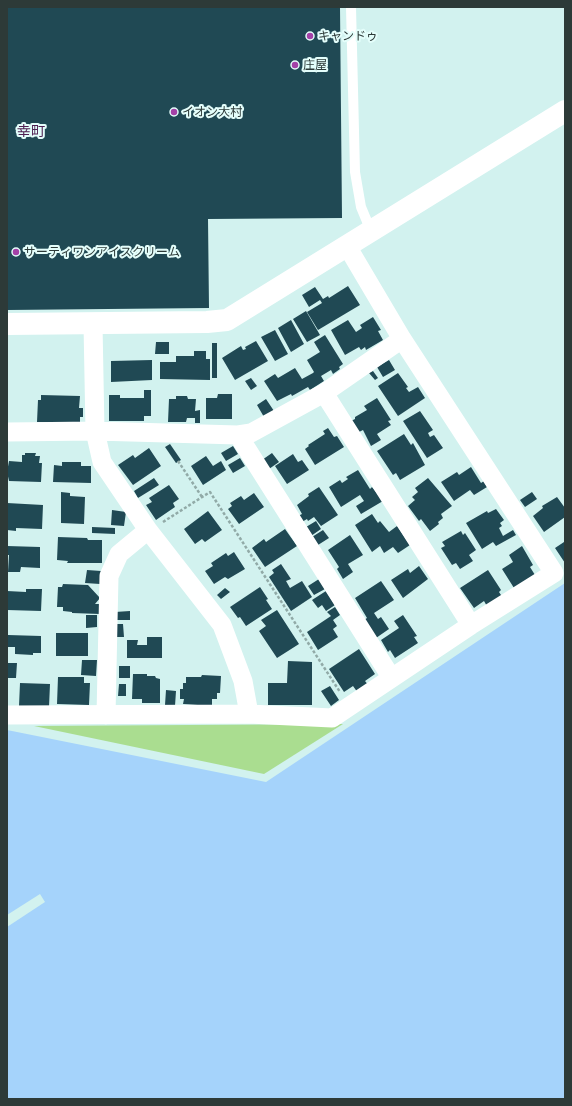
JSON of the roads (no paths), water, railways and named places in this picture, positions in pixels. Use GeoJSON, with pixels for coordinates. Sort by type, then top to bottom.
{"type":"FeatureCollection","features":[{"type":"Feature","properties":{"kind":"street"},"geometry":{"type":"LineString","coordinates":[[7,324],[207,322],[227,320],[565,111]]}},
{"type":"Feature","properties":{"kind":"street"},"geometry":{"type":"LineString","coordinates":[[7,714],[249,714],[332,718],[391,677],[554,573],[402,339],[347,246]]}},
{"type":"Feature","properties":{"kind":"street"},"geometry":{"type":"LineString","coordinates":[[93,324],[95,432],[102,462],[149,530],[222,625],[243,681],[249,714]]}},
{"type":"Feature","properties":{"kind":"street"},"geometry":{"type":"LineString","coordinates":[[7,432],[238,435],[250,433],[324,393],[402,339]]}},
{"type":"Feature","properties":{"kind":"street"},"geometry":{"type":"LineString","coordinates":[[324,393],[471,625]]}},
{"type":"Feature","properties":{"kind":"street"},"geometry":{"type":"LineString","coordinates":[[238,435],[391,677]]}},
{"type":"Feature","properties":{"kind":"street"},"geometry":{"type":"LineString","coordinates":[[106,715],[109,576],[119,554],[149,530]]}},
{"type":"Feature","properties":{"kind":"lane"},"geometry":{"type":"LineString","coordinates":[[351,7],[355,172],[361,207],[371,231]]}},
{"type":"Feature","properties":{"kind":"water"},"geometry":{"type":"Polygon","coordinates":[[[565,583],[565,1099],[7,1099],[7,730],[266,782],[565,583]]]}},
{"type":"Feature","properties":{"kind":"place","name":"キャンドゥ"},"geometry":{"type":"Point","coordinates":[310,36]}},
{"type":"Feature","properties":{"kind":"place","name":"庄屋"},"geometry":{"type":"Point","coordinates":[295,65]}},
{"type":"Feature","properties":{"kind":"place","name":"イオン大村"},"geometry":{"type":"Point","coordinates":[174,112]}},
{"type":"Feature","properties":{"kind":"place","name":"サーティワンアイスクリーム"},"geometry":{"type":"Point","coordinates":[16,252]}},
{"type":"Feature","properties":{"kind":"district","name":"幸町"},"geometry":{"type":"Point","coordinates":[31,132]}}]}
